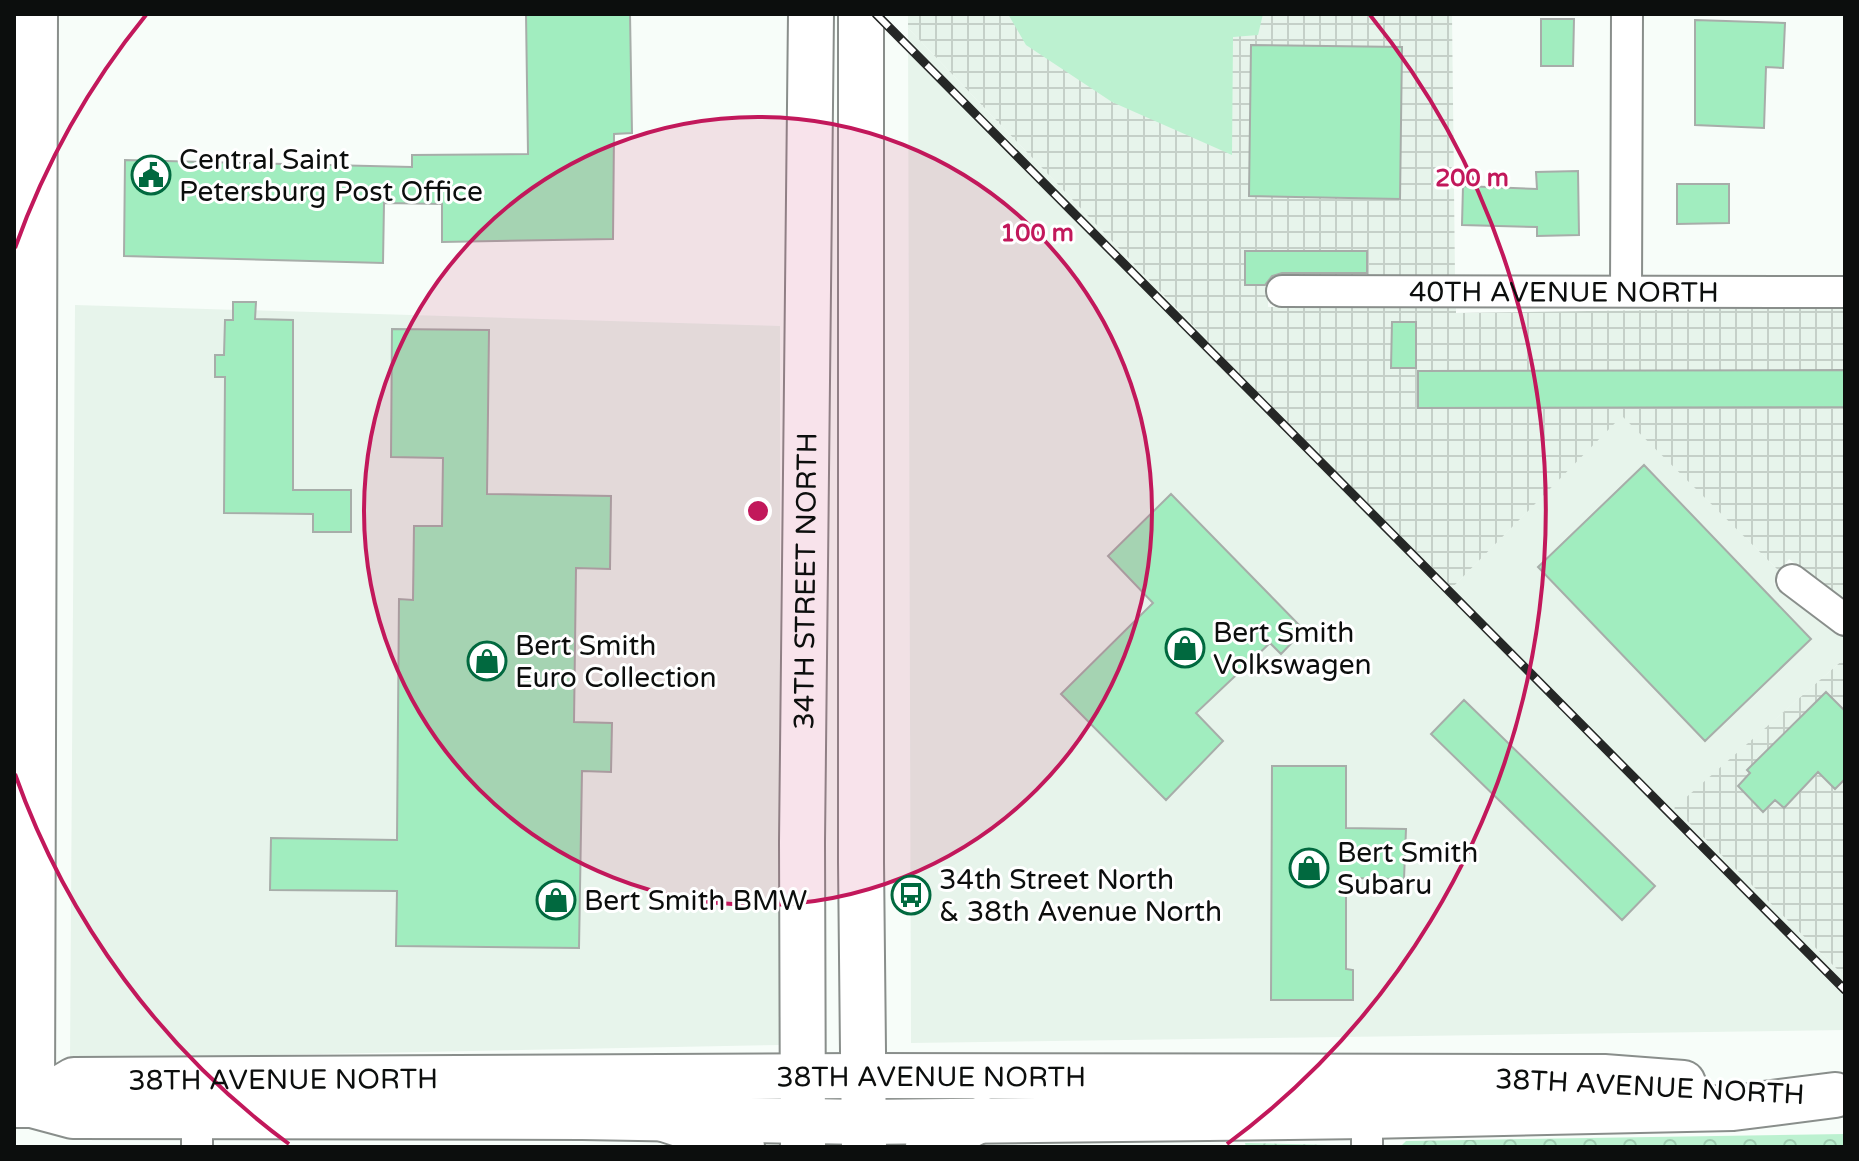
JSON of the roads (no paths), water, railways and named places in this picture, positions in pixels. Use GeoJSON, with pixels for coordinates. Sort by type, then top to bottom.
{"type":"FeatureCollection","features":[{"type":"Feature","properties":{"kind":"main road"},"geometry":{"type":"LineString","coordinates":[[23,1105],[35,14]]}},
{"type":"Feature","properties":{"kind":"main road","name":"34TH STREET NORTH"},"geometry":{"type":"LineString","coordinates":[[803,1134],[802,842],[811,14]]}},
{"type":"Feature","properties":{"kind":"main road","name":"34TH STREET NORTH"},"geometry":{"type":"LineString","coordinates":[[861,14],[864,1134]]}},
{"type":"Feature","properties":{"kind":"main road","name":"38TH AVENUE NORTH"},"geometry":{"type":"LineString","coordinates":[[23,1105],[74,1080],[862,1076],[1367,1113]]}},
{"type":"Feature","properties":{"kind":"main road","name":"38TH AVENUE NORTH"},"geometry":{"type":"LineString","coordinates":[[23,1105],[73,1116],[197,1132],[664,1119],[803,1134],[864,1134],[982,1119],[1367,1113],[1604,1077],[1840,1095]]}},
{"type":"Feature","properties":{"kind":"main road"},"geometry":{"type":"LineString","coordinates":[[664,1119],[742,1147]]}},
{"type":"Feature","properties":{"kind":"main road"},"geometry":{"type":"LineString","coordinates":[[928,1147],[982,1119]]}},
{"type":"Feature","properties":{"kind":"street"},"geometry":{"type":"LineString","coordinates":[[1626,291],[1627,14]]}},
{"type":"Feature","properties":{"kind":"street","name":"40TH AVENUE NORTH"},"geometry":{"type":"LineString","coordinates":[[1282,291],[1845,292]]}},
{"type":"Feature","properties":{"kind":"street"},"geometry":{"type":"LineString","coordinates":[[1792,580],[1845,620]]}},
{"type":"Feature","properties":{"kind":"railway"},"geometry":{"type":"LineString","coordinates":[[876,14],[1845,990]]}},
{"type":"Feature","properties":{"kind":"place","name":"Central Saint Petersburg Post Office"},"geometry":{"type":"Point","coordinates":[151,175]}},
{"type":"Feature","properties":{"kind":"place","name":"Bert Smith Volkswagen"},"geometry":{"type":"Point","coordinates":[1185,648]}},
{"type":"Feature","properties":{"kind":"place","name":"Bert Smith Euro Collection"},"geometry":{"type":"Point","coordinates":[487,661]}},
{"type":"Feature","properties":{"kind":"place","name":"Bert Smith Subaru"},"geometry":{"type":"Point","coordinates":[1309,868]}},
{"type":"Feature","properties":{"kind":"place","name":"34th Street North & 38th Avenue North"},"geometry":{"type":"Point","coordinates":[911,895]}},
{"type":"Feature","properties":{"kind":"place","name":"Bert Smith BMW"},"geometry":{"type":"Point","coordinates":[556,900]}}]}
